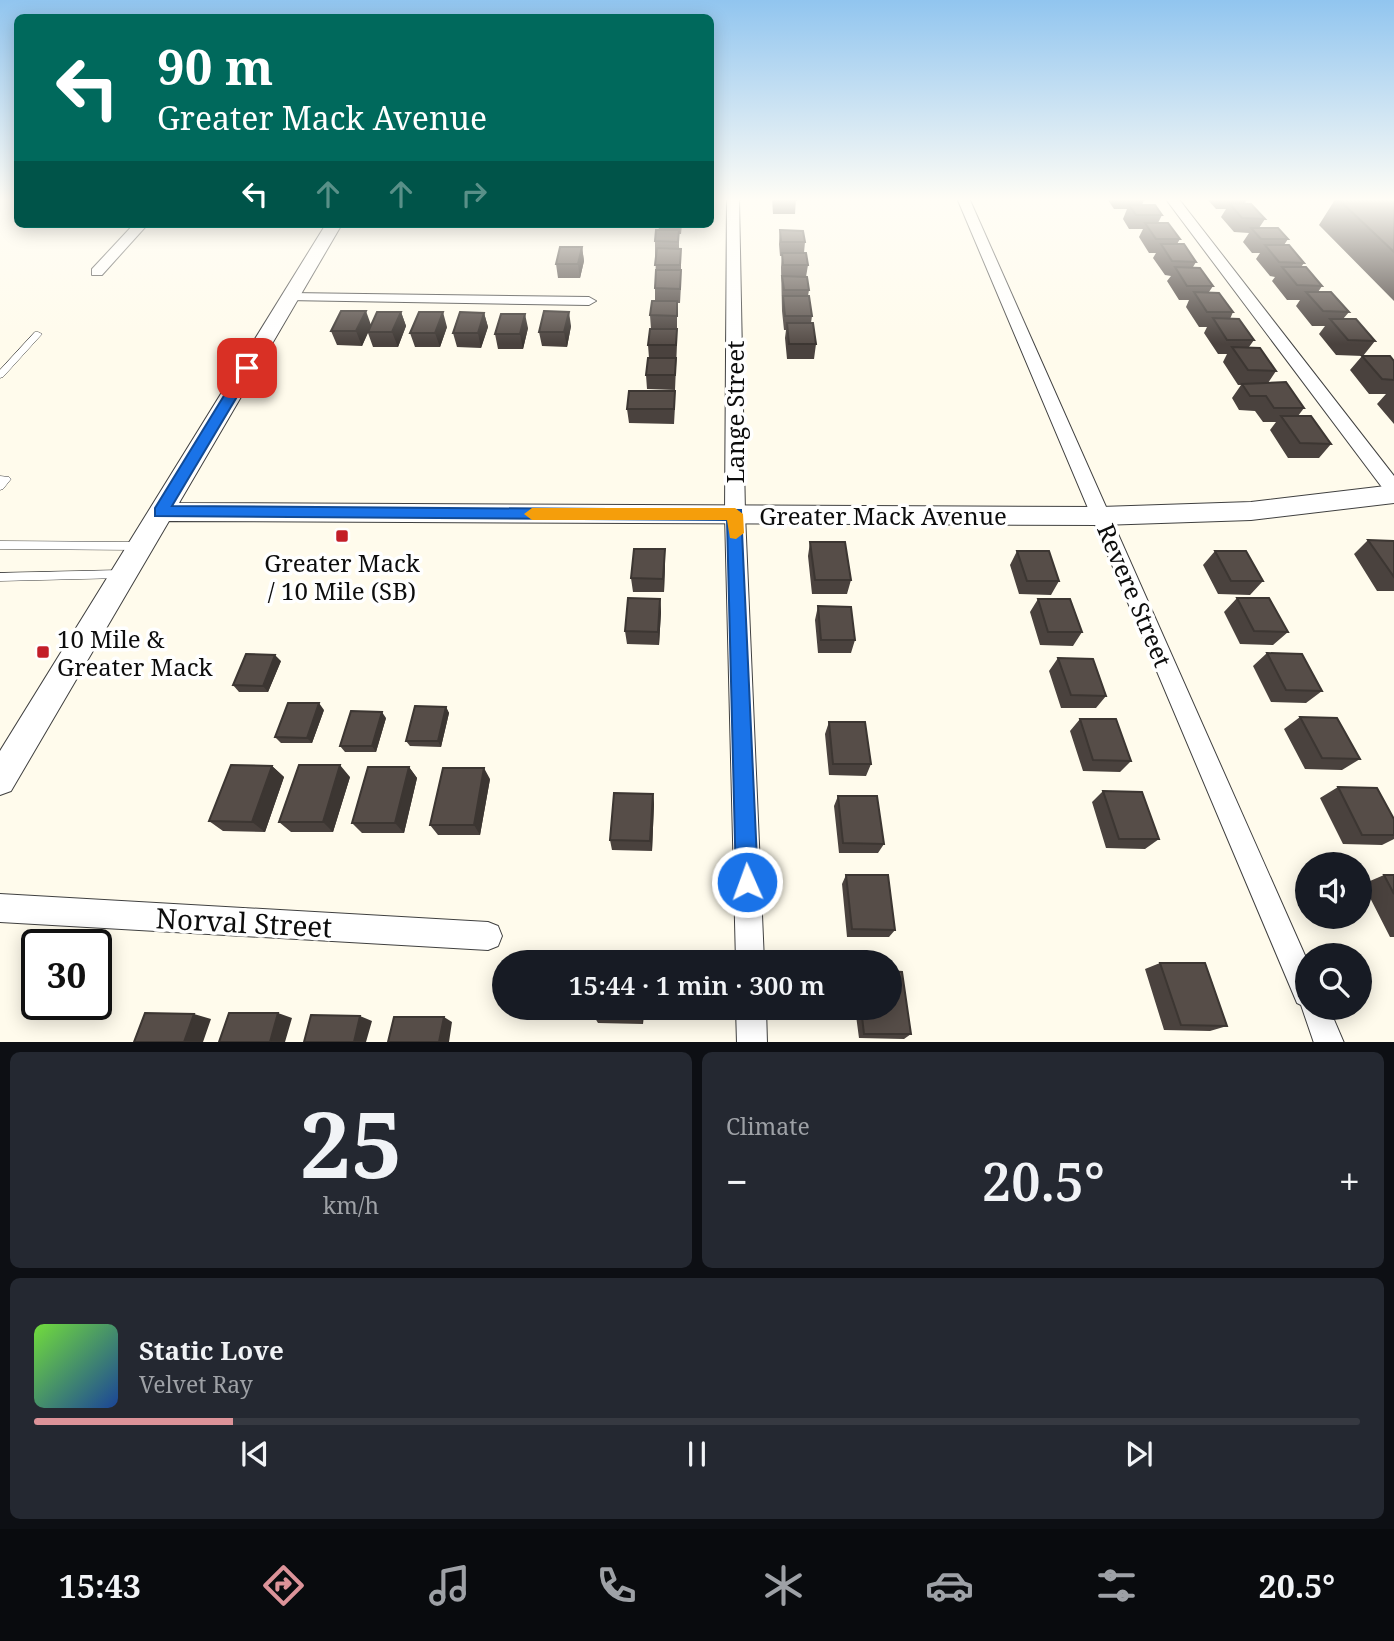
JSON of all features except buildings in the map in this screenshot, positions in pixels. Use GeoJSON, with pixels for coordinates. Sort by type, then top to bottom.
{"type":"FeatureCollection","features":[{"type":"Feature","properties":{"kind":"street"},"geometry":{"type":"LineString","coordinates":[[97,271],[120,247]]}},
{"type":"Feature","properties":{"kind":"street"},"geometry":{"type":"LineString","coordinates":[[0,780],[320,247]]}},
{"type":"Feature","properties":{"kind":"street","name":"Lange Street"},"geometry":{"type":"LineString","coordinates":[[733,247],[735,514],[750,950]]}},
{"type":"Feature","properties":{"kind":"street","name":"Revere Street"},"geometry":{"type":"LineString","coordinates":[[984,247],[1295,965]]}},
{"type":"Feature","properties":{"kind":"street"},"geometry":{"type":"LineString","coordinates":[[1208,247],[1394,489]]}},
{"type":"Feature","properties":{"kind":"street"},"geometry":{"type":"LineString","coordinates":[[291,296],[589,301]]}},
{"type":"Feature","properties":{"kind":"street","name":"Greater Mack Avenue"},"geometry":{"type":"LineString","coordinates":[[161,512],[1101,516],[1251,511],[1394,494]]}},
{"type":"Feature","properties":{"kind":"street","name":"Norval Street"},"geometry":{"type":"LineString","coordinates":[[0,908],[488,936]]}},
{"type":"Feature","properties":{"kind":"street"},"geometry":{"type":"LineString","coordinates":[[751,1020],[752,1042]]}},
{"type":"Feature","properties":{"kind":"street"},"geometry":{"type":"LineString","coordinates":[[1319,1020],[1329,1042]]}},
{"type":"Feature","properties":{"kind":"lane"},"geometry":{"type":"LineString","coordinates":[[0,375],[38,334]]}},
{"type":"Feature","properties":{"kind":"lane"},"geometry":{"type":"LineString","coordinates":[[0,479],[6,479],[0,487]]}},
{"type":"Feature","properties":{"kind":"lane"},"geometry":{"type":"LineString","coordinates":[[0,545],[141,546]]}},
{"type":"Feature","properties":{"kind":"lane"},"geometry":{"type":"LineString","coordinates":[[0,577],[124,574]]}},
{"type":"Feature","properties":{"kind":"slow traffic"},"geometry":{"type":"LineString","coordinates":[[532,514],[735,514],[736,533]]}},
{"type":"Feature","properties":{"kind":"place","name":"Greater Mack / 10 Mile (SB)"},"geometry":{"type":"Point","coordinates":[342,536]}},
{"type":"Feature","properties":{"kind":"place","name":"10 Mile & Greater Mack"},"geometry":{"type":"Point","coordinates":[43,652]}},
{"type":"Feature","properties":{"kind":"route"},"geometry":{"type":"LineString","coordinates":[[247,368],[161,512],[735,514],[747,882]]}}]}
